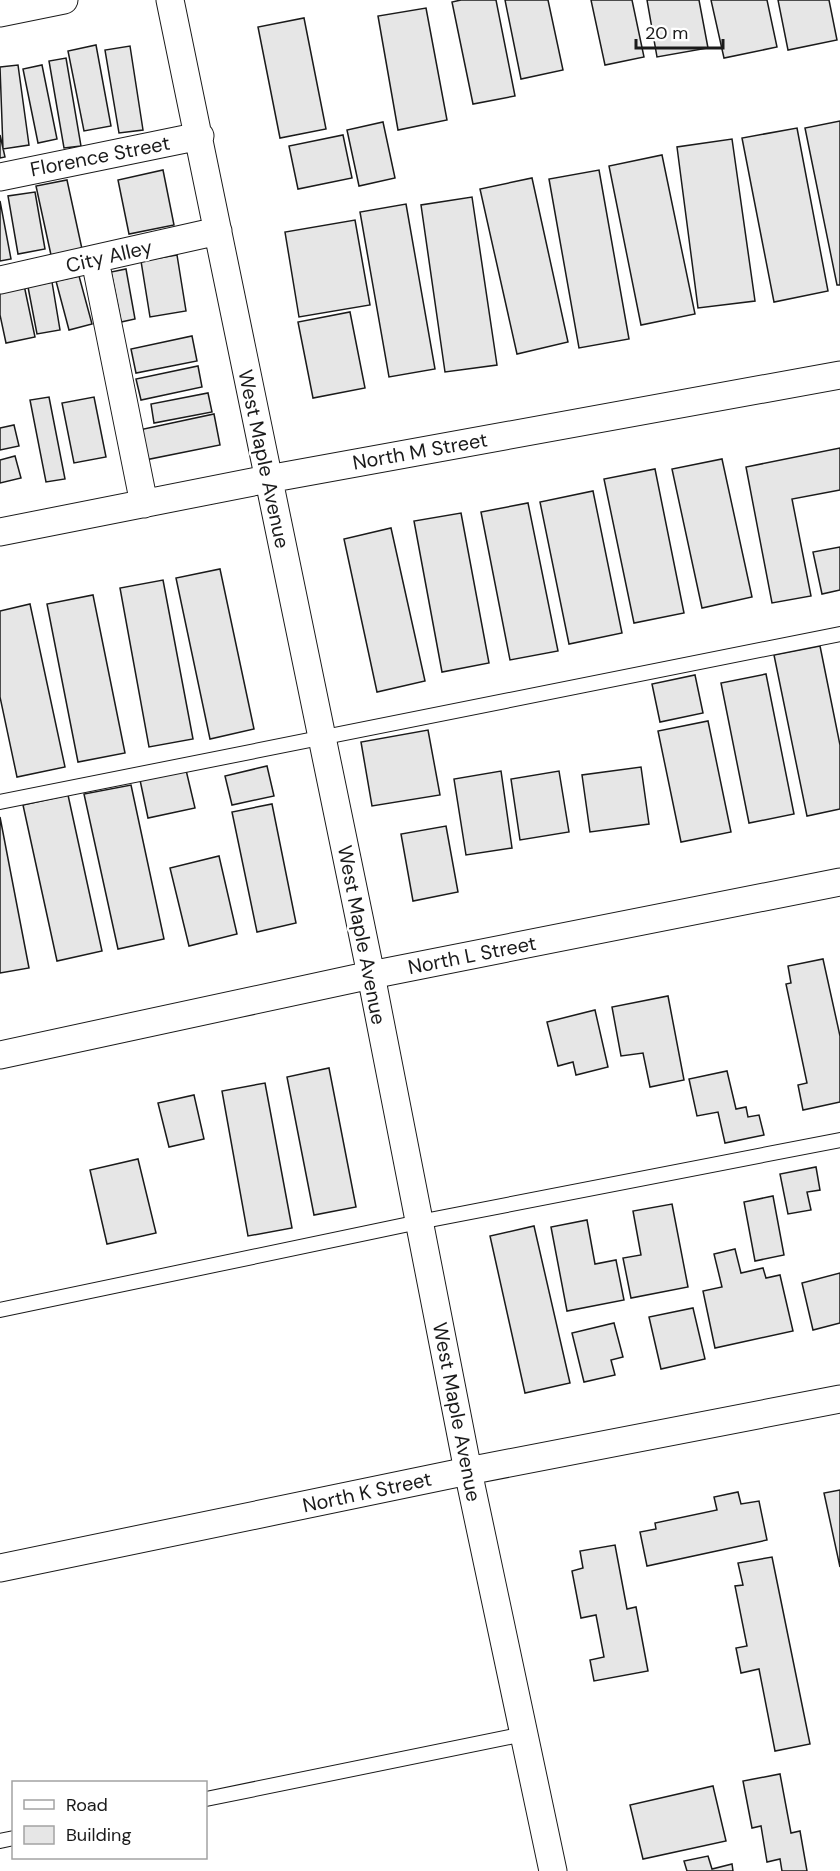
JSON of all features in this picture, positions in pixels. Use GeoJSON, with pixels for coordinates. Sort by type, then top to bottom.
{"type":"FeatureCollection","features":[{"type":"Feature","properties":{"kind":"street"},"geometry":{"type":"LineString","coordinates":[[0,13],[64,0]]}},
{"type":"Feature","properties":{"kind":"street","name":"West Maple Avenue"},"geometry":{"type":"LineString","coordinates":[[171,0],[371,975],[468,1471],[553,1871]]}},
{"type":"Feature","properties":{"kind":"street","name":"Florence Street"},"geometry":{"type":"LineString","coordinates":[[0,177],[200,136]]}},
{"type":"Feature","properties":{"kind":"street","name":"City Alley"},"geometry":{"type":"LineString","coordinates":[[0,280],[218,231]]}},
{"type":"Feature","properties":{"kind":"street"},"geometry":{"type":"LineString","coordinates":[[95,260],[144,504]]}},
{"type":"Feature","properties":{"kind":"street","name":"North M Street"},"geometry":{"type":"LineString","coordinates":[[0,532],[268,479],[840,375]]}},
{"type":"Feature","properties":{"kind":"street","name":"North L Street"},"geometry":{"type":"LineString","coordinates":[[0,1055],[371,975],[840,882]]}},
{"type":"Feature","properties":{"kind":"street","name":"North K Street"},"geometry":{"type":"LineString","coordinates":[[0,1569],[468,1471],[840,1399]]}},
{"type":"Feature","properties":{"kind":"lane"},"geometry":{"type":"LineString","coordinates":[[0,802],[840,633]]}},
{"type":"Feature","properties":{"kind":"lane"},"geometry":{"type":"LineString","coordinates":[[0,1310],[419,1222],[840,1140]]}},
{"type":"Feature","properties":{"kind":"lane"},"geometry":{"type":"LineString","coordinates":[[207,1799],[524,1734]]}},
{"type":"Feature","properties":{"kind":"building"},"geometry":{"type":"Polygon","coordinates":[[[496,0],[515,96],[473,104],[452,2],[496,0]]]}},
{"type":"Feature","properties":{"kind":"building"},"geometry":{"type":"Polygon","coordinates":[[[505,0],[548,0],[563,70],[521,79],[505,0]]]}},
{"type":"Feature","properties":{"kind":"building"},"geometry":{"type":"Polygon","coordinates":[[[591,0],[632,0],[644,57],[605,65],[591,0]]]}},
{"type":"Feature","properties":{"kind":"building"},"geometry":{"type":"Polygon","coordinates":[[[647,0],[699,0],[708,48],[657,57],[647,0]]]}},
{"type":"Feature","properties":{"kind":"building"},"geometry":{"type":"Polygon","coordinates":[[[711,0],[767,0],[777,47],[724,58],[711,0]]]}},
{"type":"Feature","properties":{"kind":"building"},"geometry":{"type":"Polygon","coordinates":[[[778,0],[829,0],[837,40],[788,50],[778,0]]]}},
{"type":"Feature","properties":{"kind":"building"},"geometry":{"type":"Polygon","coordinates":[[[426,8],[447,120],[398,130],[378,16],[426,8]]]}},
{"type":"Feature","properties":{"kind":"building"},"geometry":{"type":"Polygon","coordinates":[[[304,18],[326,129],[280,138],[258,27],[304,18]]]}},
{"type":"Feature","properties":{"kind":"building"},"geometry":{"type":"Polygon","coordinates":[[[96,45],[111,126],[84,131],[68,51],[96,45]]]}},
{"type":"Feature","properties":{"kind":"building"},"geometry":{"type":"Polygon","coordinates":[[[130,46],[143,130],[119,133],[105,50],[130,46]]]}},
{"type":"Feature","properties":{"kind":"building"},"geometry":{"type":"Polygon","coordinates":[[[66,58],[81,146],[64,148],[49,61],[66,58]]]}},
{"type":"Feature","properties":{"kind":"building"},"geometry":{"type":"Polygon","coordinates":[[[18,65],[29,145],[3,149],[0,67],[18,65]]]}},
{"type":"Feature","properties":{"kind":"building"},"geometry":{"type":"Polygon","coordinates":[[[42,65],[57,139],[38,143],[23,69],[42,65]]]}},
{"type":"Feature","properties":{"kind":"building"},"geometry":{"type":"Polygon","coordinates":[[[840,121],[840,285],[837,285],[805,128],[840,121]]]}},
{"type":"Feature","properties":{"kind":"building"},"geometry":{"type":"Polygon","coordinates":[[[383,122],[395,178],[359,186],[347,130],[383,122]]]}},
{"type":"Feature","properties":{"kind":"building"},"geometry":{"type":"Polygon","coordinates":[[[797,128],[828,291],[774,302],[742,138],[797,128]]]}},
{"type":"Feature","properties":{"kind":"building"},"geometry":{"type":"Polygon","coordinates":[[[0,135],[5,157],[0,158],[0,135]]]}},
{"type":"Feature","properties":{"kind":"building"},"geometry":{"type":"Polygon","coordinates":[[[343,135],[352,178],[298,189],[289,146],[343,135]]]}},
{"type":"Feature","properties":{"kind":"building"},"geometry":{"type":"Polygon","coordinates":[[[732,139],[755,301],[698,308],[677,147],[732,139]]]}},
{"type":"Feature","properties":{"kind":"building"},"geometry":{"type":"Polygon","coordinates":[[[662,155],[695,314],[641,325],[609,166],[662,155]]]}},
{"type":"Feature","properties":{"kind":"building"},"geometry":{"type":"Polygon","coordinates":[[[163,170],[174,225],[129,234],[118,180],[163,170]]]}},
{"type":"Feature","properties":{"kind":"building"},"geometry":{"type":"Polygon","coordinates":[[[599,170],[629,339],[579,348],[549,179],[599,170]]]}},
{"type":"Feature","properties":{"kind":"building"},"geometry":{"type":"Polygon","coordinates":[[[532,178],[568,342],[517,354],[480,189],[532,178]]]}},
{"type":"Feature","properties":{"kind":"building"},"geometry":{"type":"Polygon","coordinates":[[[67,180],[82,249],[51,255],[36,186],[67,180]]]}},
{"type":"Feature","properties":{"kind":"building"},"geometry":{"type":"Polygon","coordinates":[[[35,192],[45,249],[18,254],[8,196],[35,192]]]}},
{"type":"Feature","properties":{"kind":"building"},"geometry":{"type":"Polygon","coordinates":[[[472,197],[497,365],[445,372],[421,205],[472,197]]]}},
{"type":"Feature","properties":{"kind":"building"},"geometry":{"type":"Polygon","coordinates":[[[0,201],[11,259],[0,261],[0,201]]]}},
{"type":"Feature","properties":{"kind":"building"},"geometry":{"type":"Polygon","coordinates":[[[406,204],[435,369],[389,377],[360,212],[406,204]]]}},
{"type":"Feature","properties":{"kind":"building"},"geometry":{"type":"Polygon","coordinates":[[[355,220],[370,305],[299,317],[285,232],[355,220]]]}},
{"type":"Feature","properties":{"kind":"building"},"geometry":{"type":"Polygon","coordinates":[[[177,255],[186,311],[150,317],[141,261],[177,255]]]}},
{"type":"Feature","properties":{"kind":"building"},"geometry":{"type":"Polygon","coordinates":[[[126,269],[135,319],[121,322],[111,272],[126,269]]]}},
{"type":"Feature","properties":{"kind":"building"},"geometry":{"type":"Polygon","coordinates":[[[79,276],[92,324],[69,330],[56,281],[79,276]]]}},
{"type":"Feature","properties":{"kind":"building"},"geometry":{"type":"Polygon","coordinates":[[[52,282],[60,330],[37,334],[28,287],[52,282]]]}},
{"type":"Feature","properties":{"kind":"building"},"geometry":{"type":"Polygon","coordinates":[[[24,285],[35,337],[6,343],[0,315],[0,291],[24,285]]]}},
{"type":"Feature","properties":{"kind":"building"},"geometry":{"type":"Polygon","coordinates":[[[350,312],[365,388],[313,398],[298,322],[350,312]]]}},
{"type":"Feature","properties":{"kind":"building"},"geometry":{"type":"Polygon","coordinates":[[[192,336],[197,361],[136,373],[131,349],[192,336]]]}},
{"type":"Feature","properties":{"kind":"building"},"geometry":{"type":"Polygon","coordinates":[[[198,366],[202,387],[141,400],[136,379],[198,366]]]}},
{"type":"Feature","properties":{"kind":"building"},"geometry":{"type":"Polygon","coordinates":[[[208,393],[212,412],[154,423],[151,404],[208,393]]]}},
{"type":"Feature","properties":{"kind":"building"},"geometry":{"type":"Polygon","coordinates":[[[49,397],[65,479],[46,482],[30,400],[49,397]]]}},
{"type":"Feature","properties":{"kind":"building"},"geometry":{"type":"Polygon","coordinates":[[[94,397],[106,457],[74,463],[62,403],[94,397]]]}},
{"type":"Feature","properties":{"kind":"building"},"geometry":{"type":"Polygon","coordinates":[[[214,414],[220,445],[145,460],[139,430],[214,414]]]}},
{"type":"Feature","properties":{"kind":"building"},"geometry":{"type":"Polygon","coordinates":[[[14,425],[19,446],[0,450],[0,428],[14,425]]]}},
{"type":"Feature","properties":{"kind":"building"},"geometry":{"type":"Polygon","coordinates":[[[840,448],[840,490],[792,499],[811,596],[772,603],[746,467],[840,448]]]}},
{"type":"Feature","properties":{"kind":"building"},"geometry":{"type":"Polygon","coordinates":[[[15,456],[21,478],[0,483],[0,460],[15,456]]]}},
{"type":"Feature","properties":{"kind":"building"},"geometry":{"type":"Polygon","coordinates":[[[722,459],[752,597],[702,608],[672,469],[722,459]]]}},
{"type":"Feature","properties":{"kind":"building"},"geometry":{"type":"Polygon","coordinates":[[[655,469],[684,613],[634,623],[604,479],[655,469]]]}},
{"type":"Feature","properties":{"kind":"building"},"geometry":{"type":"Polygon","coordinates":[[[593,491],[622,633],[569,644],[540,502],[593,491]]]}},
{"type":"Feature","properties":{"kind":"building"},"geometry":{"type":"Polygon","coordinates":[[[528,503],[558,651],[510,660],[481,512],[528,503]]]}},
{"type":"Feature","properties":{"kind":"building"},"geometry":{"type":"Polygon","coordinates":[[[461,513],[489,663],[442,672],[414,521],[461,513]]]}},
{"type":"Feature","properties":{"kind":"building"},"geometry":{"type":"Polygon","coordinates":[[[391,528],[425,681],[377,692],[344,539],[391,528]]]}},
{"type":"Feature","properties":{"kind":"building"},"geometry":{"type":"Polygon","coordinates":[[[840,547],[840,590],[822,594],[813,552],[840,547]]]}},
{"type":"Feature","properties":{"kind":"building"},"geometry":{"type":"Polygon","coordinates":[[[220,569],[254,729],[210,739],[176,578],[220,569]]]}},
{"type":"Feature","properties":{"kind":"building"},"geometry":{"type":"Polygon","coordinates":[[[163,580],[193,739],[149,747],[120,588],[163,580]]]}},
{"type":"Feature","properties":{"kind":"building"},"geometry":{"type":"Polygon","coordinates":[[[93,595],[125,753],[78,762],[47,604],[93,595]]]}},
{"type":"Feature","properties":{"kind":"building"},"geometry":{"type":"Polygon","coordinates":[[[30,604],[65,767],[17,777],[0,697],[0,611],[30,604]]]}},
{"type":"Feature","properties":{"kind":"building"},"geometry":{"type":"Polygon","coordinates":[[[820,646],[840,745],[840,809],[807,816],[774,655],[820,646]]]}},
{"type":"Feature","properties":{"kind":"building"},"geometry":{"type":"Polygon","coordinates":[[[766,674],[794,814],[749,823],[721,683],[766,674]]]}},
{"type":"Feature","properties":{"kind":"building"},"geometry":{"type":"Polygon","coordinates":[[[695,675],[703,713],[660,722],[652,684],[695,675]]]}},
{"type":"Feature","properties":{"kind":"building"},"geometry":{"type":"Polygon","coordinates":[[[708,721],[731,832],[681,842],[658,731],[708,721]]]}},
{"type":"Feature","properties":{"kind":"building"},"geometry":{"type":"Polygon","coordinates":[[[428,730],[440,795],[372,806],[361,742],[428,730]]]}},
{"type":"Feature","properties":{"kind":"building"},"geometry":{"type":"Polygon","coordinates":[[[267,766],[274,796],[232,805],[225,776],[267,766]]]}},
{"type":"Feature","properties":{"kind":"building"},"geometry":{"type":"Polygon","coordinates":[[[641,767],[649,824],[590,832],[582,775],[641,767]]]}},
{"type":"Feature","properties":{"kind":"building"},"geometry":{"type":"Polygon","coordinates":[[[186,770],[195,808],[148,818],[140,780],[186,770]]]}},
{"type":"Feature","properties":{"kind":"building"},"geometry":{"type":"Polygon","coordinates":[[[501,771],[512,848],[466,855],[454,779],[501,771]]]}},
{"type":"Feature","properties":{"kind":"building"},"geometry":{"type":"Polygon","coordinates":[[[559,771],[569,832],[520,840],[511,779],[559,771]]]}},
{"type":"Feature","properties":{"kind":"building"},"geometry":{"type":"Polygon","coordinates":[[[131,785],[164,939],[118,949],[84,794],[131,785]]]}},
{"type":"Feature","properties":{"kind":"building"},"geometry":{"type":"Polygon","coordinates":[[[68,795],[102,951],[57,961],[23,805],[68,795]]]}},
{"type":"Feature","properties":{"kind":"building"},"geometry":{"type":"Polygon","coordinates":[[[272,804],[296,923],[257,932],[232,812],[272,804]]]}},
{"type":"Feature","properties":{"kind":"building"},"geometry":{"type":"Polygon","coordinates":[[[0,817],[29,968],[0,973],[0,817]]]}},
{"type":"Feature","properties":{"kind":"building"},"geometry":{"type":"Polygon","coordinates":[[[446,826],[458,892],[413,901],[401,834],[446,826]]]}},
{"type":"Feature","properties":{"kind":"building"},"geometry":{"type":"Polygon","coordinates":[[[219,856],[237,934],[189,946],[170,868],[219,856]]]}},
{"type":"Feature","properties":{"kind":"building"},"geometry":{"type":"Polygon","coordinates":[[[823,959],[840,1036],[840,1102],[803,1110],[798,1085],[807,1083],[786,984],[791,983],[788,966],[823,959]]]}},
{"type":"Feature","properties":{"kind":"building"},"geometry":{"type":"Polygon","coordinates":[[[668,996],[684,1080],[650,1087],[643,1053],[621,1056],[612,1007],[668,996]]]}},
{"type":"Feature","properties":{"kind":"building"},"geometry":{"type":"Polygon","coordinates":[[[595,1010],[608,1067],[576,1075],[573,1062],[558,1066],[547,1022],[595,1010]]]}},
{"type":"Feature","properties":{"kind":"building"},"geometry":{"type":"Polygon","coordinates":[[[329,1068],[356,1207],[314,1215],[287,1077],[329,1068]]]}},
{"type":"Feature","properties":{"kind":"building"},"geometry":{"type":"Polygon","coordinates":[[[727,1071],[736,1109],[746,1107],[748,1117],[759,1115],[764,1135],[725,1143],[718,1112],[697,1116],[689,1079],[727,1071]]]}},
{"type":"Feature","properties":{"kind":"building"},"geometry":{"type":"Polygon","coordinates":[[[265,1083],[292,1228],[248,1236],[222,1091],[265,1083]]]}},
{"type":"Feature","properties":{"kind":"building"},"geometry":{"type":"Polygon","coordinates":[[[194,1095],[204,1139],[169,1147],[158,1103],[194,1095]]]}},
{"type":"Feature","properties":{"kind":"building"},"geometry":{"type":"Polygon","coordinates":[[[138,1159],[156,1233],[107,1244],[90,1170],[138,1159]]]}},
{"type":"Feature","properties":{"kind":"building"},"geometry":{"type":"Polygon","coordinates":[[[816,1167],[820,1190],[807,1192],[811,1210],[788,1214],[780,1174],[816,1167]]]}},
{"type":"Feature","properties":{"kind":"building"},"geometry":{"type":"Polygon","coordinates":[[[773,1196],[784,1255],[755,1261],[744,1202],[773,1196]]]}},
{"type":"Feature","properties":{"kind":"building"},"geometry":{"type":"Polygon","coordinates":[[[672,1204],[688,1287],[631,1298],[623,1258],[641,1255],[633,1211],[672,1204]]]}},
{"type":"Feature","properties":{"kind":"building"},"geometry":{"type":"Polygon","coordinates":[[[587,1220],[595,1264],[616,1260],[624,1300],[567,1311],[551,1227],[587,1220]]]}},
{"type":"Feature","properties":{"kind":"building"},"geometry":{"type":"Polygon","coordinates":[[[534,1226],[570,1383],[525,1393],[490,1236],[534,1226]]]}},
{"type":"Feature","properties":{"kind":"building"},"geometry":{"type":"Polygon","coordinates":[[[735,1249],[741,1273],[763,1268],[766,1278],[780,1275],[793,1331],[715,1348],[703,1291],[722,1287],[714,1254],[735,1249]]]}},
{"type":"Feature","properties":{"kind":"building"},"geometry":{"type":"Polygon","coordinates":[[[840,1273],[840,1323],[813,1330],[802,1283],[840,1273]]]}},
{"type":"Feature","properties":{"kind":"building"},"geometry":{"type":"Polygon","coordinates":[[[693,1308],[705,1359],[661,1369],[649,1317],[693,1308]]]}},
{"type":"Feature","properties":{"kind":"building"},"geometry":{"type":"Polygon","coordinates":[[[614,1323],[623,1357],[611,1360],[615,1375],[584,1382],[572,1333],[614,1323]]]}},
{"type":"Feature","properties":{"kind":"building"},"geometry":{"type":"Polygon","coordinates":[[[840,1490],[840,1567],[824,1493],[840,1490]]]}},
{"type":"Feature","properties":{"kind":"building"},"geometry":{"type":"Polygon","coordinates":[[[738,1492],[741,1504],[759,1501],[767,1540],[647,1566],[640,1532],[656,1529],[655,1523],[717,1510],[714,1497],[738,1492]]]}},
{"type":"Feature","properties":{"kind":"building"},"geometry":{"type":"Polygon","coordinates":[[[615,1545],[627,1609],[636,1607],[648,1671],[594,1681],[590,1660],[604,1657],[596,1615],[581,1618],[572,1571],[583,1568],[580,1551],[615,1545]]]}},
{"type":"Feature","properties":{"kind":"building"},"geometry":{"type":"Polygon","coordinates":[[[772,1557],[810,1744],[775,1751],[759,1669],[741,1673],[736,1648],[747,1646],[735,1586],[743,1585],[738,1563],[772,1557]]]}},
{"type":"Feature","properties":{"kind":"building"},"geometry":{"type":"Polygon","coordinates":[[[780,1774],[791,1833],[800,1831],[807,1871],[782,1871],[780,1859],[767,1862],[761,1826],[752,1828],[743,1781],[780,1774]]]}},
{"type":"Feature","properties":{"kind":"building"},"geometry":{"type":"Polygon","coordinates":[[[713,1786],[726,1841],[643,1859],[630,1805],[713,1786]]]}},
{"type":"Feature","properties":{"kind":"building"},"geometry":{"type":"Polygon","coordinates":[[[708,1856],[712,1869],[732,1864],[733,1871],[687,1871],[684,1861],[708,1856]]]}}]}
